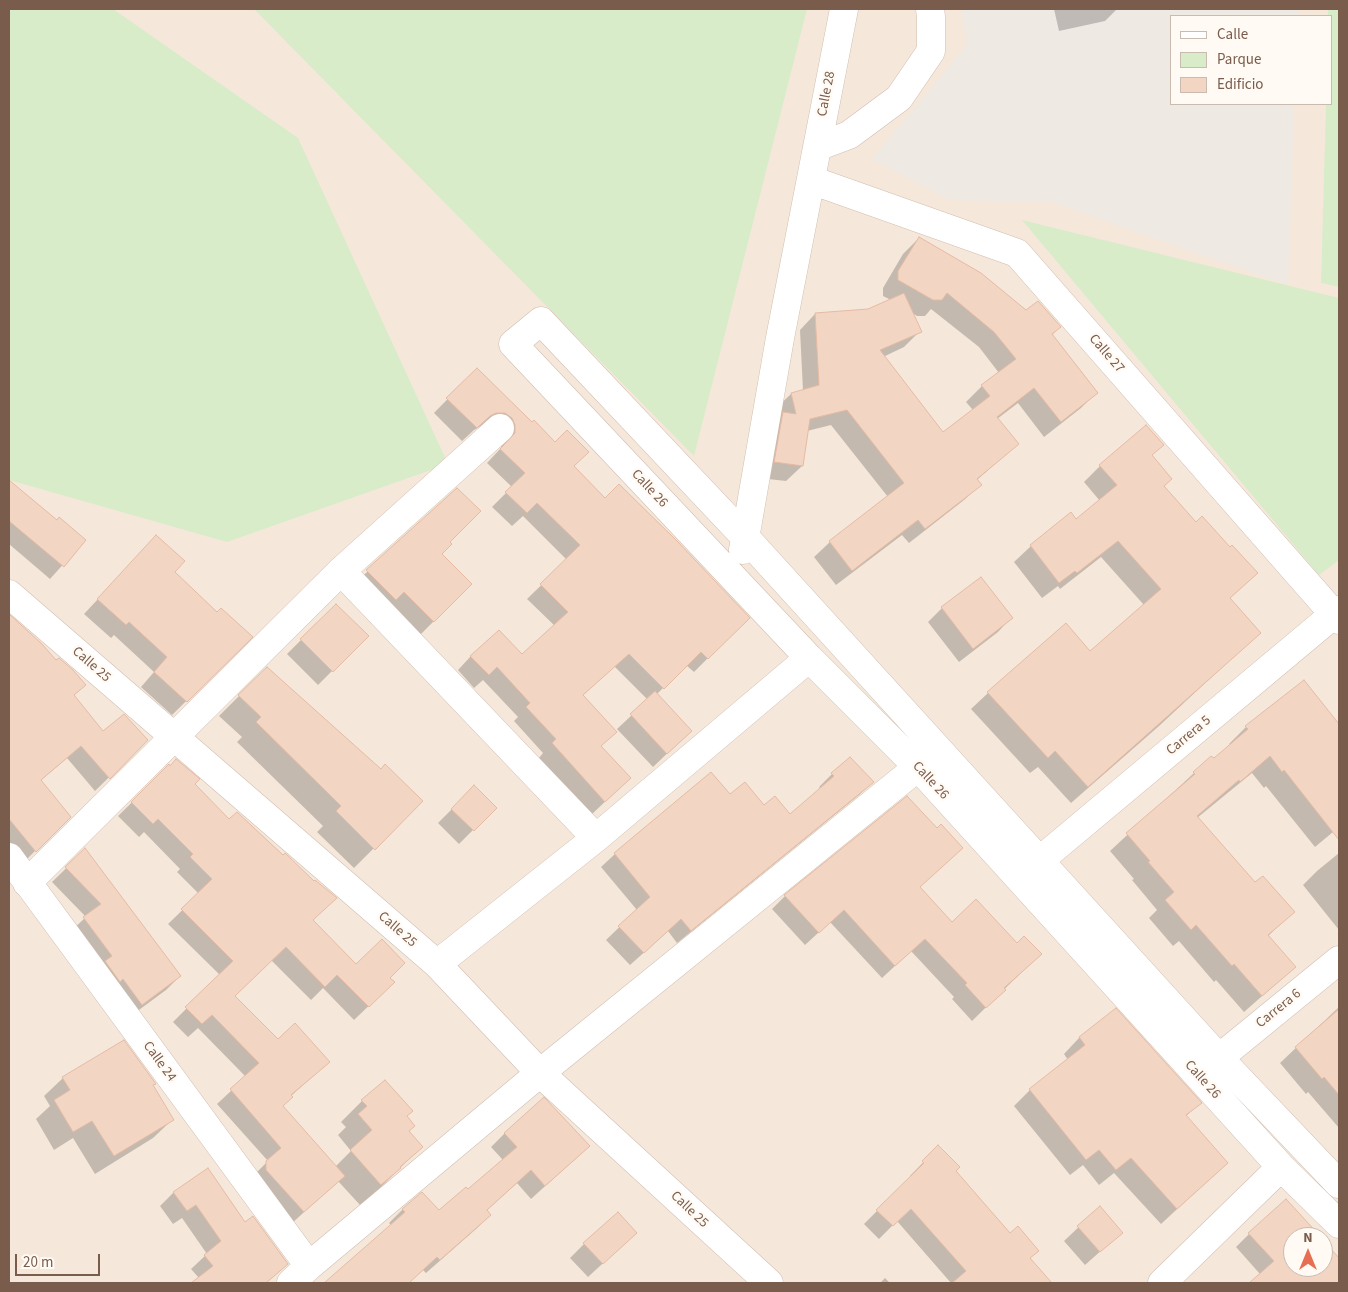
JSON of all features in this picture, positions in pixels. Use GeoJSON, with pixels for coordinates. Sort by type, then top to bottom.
{"type":"FeatureCollection","features":[{"type":"Feature","properties":{"kind":"street","name":"Calle 28"},"geometry":{"type":"LineString","coordinates":[[738,583],[780,338],[844,9]]}},
{"type":"Feature","properties":{"kind":"street"},"geometry":{"type":"LineString","coordinates":[[817,147],[848,135],[899,98],[930,51],[930,9]]}},
{"type":"Feature","properties":{"kind":"street","name":"Calle 27"},"geometry":{"type":"LineString","coordinates":[[811,180],[1017,253],[1338,615]]}},
{"type":"Feature","properties":{"kind":"street","name":"Calle 26"},"geometry":{"type":"LineString","coordinates":[[1339,1184],[1219,1058],[1039,862],[746,538],[541,321],[513,344],[809,658],[918,767],[1281,1166],[1339,1224]]}},
{"type":"Feature","properties":{"kind":"street"},"geometry":{"type":"LineString","coordinates":[[28,883],[341,571],[500,428]]}},
{"type":"Feature","properties":{"kind":"street"},"geometry":{"type":"LineString","coordinates":[[341,571],[596,838]]}},
{"type":"Feature","properties":{"kind":"street","name":"Calle 25"},"geometry":{"type":"LineString","coordinates":[[9,594],[437,964],[540,1072],[755,1279]]}},
{"type":"Feature","properties":{"kind":"street","name":"Carrera 5"},"geometry":{"type":"LineString","coordinates":[[1039,862],[1338,615]]}},
{"type":"Feature","properties":{"kind":"street"},"geometry":{"type":"LineString","coordinates":[[437,964],[596,838],[809,658]]}},
{"type":"Feature","properties":{"kind":"street"},"geometry":{"type":"LineString","coordinates":[[300,1275],[540,1072],[918,767]]}},
{"type":"Feature","properties":{"kind":"street","name":"Calle 24"},"geometry":{"type":"LineString","coordinates":[[9,857],[300,1275]]}},
{"type":"Feature","properties":{"kind":"street","name":"Carrera 6"},"geometry":{"type":"LineString","coordinates":[[1219,1058],[1339,960]]}},
{"type":"Feature","properties":{"kind":"street"},"geometry":{"type":"LineString","coordinates":[[1162,1283],[1281,1166]]}},
{"type":"Feature","properties":{"kind":"shaded area"},"geometry":{"type":"Polygon","coordinates":[[[9,9],[1339,9],[1339,1283],[9,1283],[9,9]]]}},
{"type":"Feature","properties":{"kind":"shaded area"},"geometry":{"type":"Polygon","coordinates":[[[961,9],[1297,9],[1297,15],[1170,15],[1170,105],[1294,105],[1288,285],[1051,202],[949,200],[872,159],[967,45],[961,9]]]}},
{"type":"Feature","properties":{"kind":"green space"},"geometry":{"type":"Polygon","coordinates":[[[9,9],[113,9],[298,138],[448,464],[227,542],[9,480],[9,9]]]}},
{"type":"Feature","properties":{"kind":"green space"},"geometry":{"type":"Polygon","coordinates":[[[254,9],[807,9],[694,456],[254,9]]]}},
{"type":"Feature","properties":{"kind":"green space"},"geometry":{"type":"Polygon","coordinates":[[[1328,9],[1339,9],[1339,287],[1321,283],[1326,105],[1333,105],[1333,15],[1328,15],[1328,9]]]}},
{"type":"Feature","properties":{"kind":"green space"},"geometry":{"type":"Polygon","coordinates":[[[1022,220],[1339,298],[1339,560],[1319,575],[1022,220]]]}},
{"type":"Feature","properties":{"kind":"building"},"geometry":{"type":"Polygon","coordinates":[[[919,237],[981,273],[1026,310],[1038,301],[1061,327],[1052,334],[1098,393],[1061,422],[1034,388],[997,417],[1019,444],[977,479],[982,485],[925,529],[918,520],[852,571],[829,541],[904,483],[847,410],[810,419],[803,466],[774,462],[783,412],[796,414],[791,393],[819,385],[815,313],[868,309],[904,293],[922,332],[880,350],[943,432],[990,396],[981,385],[1016,359],[994,332],[947,293],[942,300],[933,300],[898,280],[898,271],[919,237]]]}},
{"type":"Feature","properties":{"kind":"building"},"geometry":{"type":"Polygon","coordinates":[[[477,368],[532,422],[534,420],[555,442],[567,430],[589,452],[574,466],[605,498],[619,484],[677,541],[750,618],[708,659],[701,652],[664,689],[629,654],[583,695],[617,732],[601,746],[631,778],[605,802],[552,743],[556,739],[526,707],[530,703],[497,667],[489,675],[470,656],[499,630],[522,654],[568,612],[540,584],[580,545],[537,503],[527,513],[505,492],[525,473],[500,449],[515,433],[515,425],[512,418],[505,413],[496,413],[477,428],[446,398],[477,368]]]}},
{"type":"Feature","properties":{"kind":"building"},"geometry":{"type":"Polygon","coordinates":[[[1146,425],[1164,445],[1152,455],[1172,479],[1164,486],[1196,522],[1202,516],[1230,547],[1232,545],[1258,573],[1230,598],[1261,633],[1088,787],[1055,751],[1048,758],[987,692],[1066,623],[1090,651],[1161,589],[1118,541],[1077,573],[1075,571],[1059,583],[1030,545],[1071,512],[1076,519],[1117,485],[1099,465],[1146,425]]]}},
{"type":"Feature","properties":{"kind":"building"},"geometry":{"type":"Polygon","coordinates":[[[9,480],[57,520],[59,517],[86,540],[64,567],[9,521],[9,480]]]}},
{"type":"Feature","properties":{"kind":"building"},"geometry":{"type":"Polygon","coordinates":[[[457,488],[481,511],[450,542],[452,544],[442,554],[472,584],[434,622],[404,592],[396,600],[366,570],[457,488]]]}},
{"type":"Feature","properties":{"kind":"building"},"geometry":{"type":"Polygon","coordinates":[[[156,535],[185,561],[175,572],[217,612],[221,608],[253,637],[187,702],[154,672],[167,657],[129,622],[126,625],[97,599],[156,535]]]}},
{"type":"Feature","properties":{"kind":"building"},"geometry":{"type":"Polygon","coordinates":[[[981,577],[1013,618],[973,649],[941,607],[981,577]]]}},
{"type":"Feature","properties":{"kind":"building"},"geometry":{"type":"Polygon","coordinates":[[[336,604],[369,636],[333,672],[300,639],[336,604]]]}},
{"type":"Feature","properties":{"kind":"building"},"geometry":{"type":"Polygon","coordinates":[[[9,614],[42,644],[56,660],[59,658],[73,670],[86,685],[74,695],[103,731],[124,714],[148,740],[110,779],[81,746],[41,780],[71,817],[36,852],[9,819],[9,614]]]}},
{"type":"Feature","properties":{"kind":"building"},"geometry":{"type":"Polygon","coordinates":[[[267,667],[381,769],[385,764],[423,801],[375,850],[336,811],[341,806],[256,722],[261,717],[238,695],[267,667]]]}},
{"type":"Feature","properties":{"kind":"building"},"geometry":{"type":"Polygon","coordinates":[[[1304,680],[1339,724],[1339,840],[1284,770],[1282,772],[1270,756],[1197,816],[1255,882],[1263,876],[1295,912],[1268,935],[1296,967],[1262,996],[1234,964],[1232,966],[1196,925],[1191,930],[1165,900],[1174,892],[1126,833],[1195,774],[1193,772],[1211,756],[1214,758],[1248,729],[1245,726],[1304,680]]]}},
{"type":"Feature","properties":{"kind":"building"},"geometry":{"type":"Polygon","coordinates":[[[655,691],[692,731],[667,754],[630,714],[655,691]]]}},
{"type":"Feature","properties":{"kind":"building"},"geometry":{"type":"Polygon","coordinates":[[[850,757],[874,782],[691,931],[681,919],[644,953],[618,926],[650,897],[614,853],[711,772],[730,794],[745,782],[764,805],[775,796],[790,814],[834,776],[831,773],[850,757]]]}},
{"type":"Feature","properties":{"kind":"building"},"geometry":{"type":"Polygon","coordinates":[[[176,759],[200,779],[195,784],[229,819],[237,812],[283,855],[285,853],[314,881],[337,898],[313,920],[356,964],[382,939],[405,963],[390,978],[395,982],[369,1007],[337,975],[325,987],[286,947],[235,996],[278,1039],[295,1023],[330,1062],[291,1095],[293,1097],[283,1106],[345,1176],[304,1212],[266,1170],[266,1161],[281,1148],[230,1089],[259,1063],[212,1015],[202,1024],[185,1007],[233,961],[181,909],[212,879],[190,857],[193,854],[158,819],[153,824],[131,802],[176,759]]]}},
{"type":"Feature","properties":{"kind":"building"},"geometry":{"type":"Polygon","coordinates":[[[474,785],[497,808],[474,831],[451,809],[474,785]]]}},
{"type":"Feature","properties":{"kind":"building"},"geometry":{"type":"Polygon","coordinates":[[[907,796],[937,828],[941,824],[963,848],[920,887],[952,922],[976,899],[1017,943],[1024,936],[1042,954],[1004,988],[1006,990],[986,1008],[965,985],[967,983],[925,939],[895,966],[844,910],[819,933],[784,895],[907,796]]]}},
{"type":"Feature","properties":{"kind":"building"},"geometry":{"type":"Polygon","coordinates":[[[85,848],[181,976],[142,1005],[123,979],[120,982],[105,961],[112,956],[83,917],[101,904],[65,867],[85,848]]]}},
{"type":"Feature","properties":{"kind":"building"},"geometry":{"type":"Polygon","coordinates":[[[1116,1008],[1202,1103],[1186,1115],[1228,1163],[1177,1209],[1131,1158],[1116,1170],[1099,1150],[1086,1160],[1029,1089],[1085,1045],[1079,1037],[1116,1008]]]}},
{"type":"Feature","properties":{"kind":"building"},"geometry":{"type":"Polygon","coordinates":[[[1339,1009],[1339,1095],[1324,1077],[1322,1079],[1295,1047],[1339,1009]]]}},
{"type":"Feature","properties":{"kind":"building"},"geometry":{"type":"Polygon","coordinates":[[[124,1040],[156,1084],[153,1085],[174,1120],[114,1156],[92,1121],[73,1132],[54,1100],[70,1090],[62,1077],[124,1040]]]}},
{"type":"Feature","properties":{"kind":"building"},"geometry":{"type":"Polygon","coordinates":[[[385,1080],[413,1111],[407,1116],[415,1126],[409,1131],[423,1147],[381,1185],[350,1150],[372,1130],[358,1114],[367,1106],[361,1100],[385,1080]]]}},
{"type":"Feature","properties":{"kind":"building"},"geometry":{"type":"Polygon","coordinates":[[[544,1097],[590,1146],[545,1186],[531,1170],[487,1210],[491,1215],[440,1260],[437,1257],[409,1283],[324,1283],[405,1212],[402,1209],[422,1192],[439,1210],[466,1187],[468,1189],[517,1147],[504,1133],[544,1097]]]}},
{"type":"Feature","properties":{"kind":"building"},"geometry":{"type":"Polygon","coordinates":[[[938,1145],[960,1167],[956,1171],[1010,1233],[1018,1226],[1039,1251],[1030,1258],[1052,1283],[952,1283],[966,1271],[911,1209],[893,1226],[876,1210],[924,1163],[922,1161],[938,1145]]]}},
{"type":"Feature","properties":{"kind":"building"},"geometry":{"type":"Polygon","coordinates":[[[208,1168],[245,1222],[253,1216],[288,1264],[266,1283],[191,1283],[213,1266],[204,1255],[221,1241],[196,1205],[187,1211],[173,1192],[208,1168]]]}},
{"type":"Feature","properties":{"kind":"building"},"geometry":{"type":"Polygon","coordinates":[[[1286,1199],[1312,1227],[1283,1227],[1283,1277],[1333,1277],[1333,1251],[1339,1258],[1339,1283],[1249,1283],[1274,1261],[1248,1233],[1286,1199]]]}},
{"type":"Feature","properties":{"kind":"building"},"geometry":{"type":"Polygon","coordinates":[[[1100,1206],[1123,1233],[1100,1252],[1077,1226],[1100,1206]]]}},
{"type":"Feature","properties":{"kind":"building"},"geometry":{"type":"Polygon","coordinates":[[[618,1212],[637,1233],[603,1264],[583,1243],[618,1212]]]}}]}
